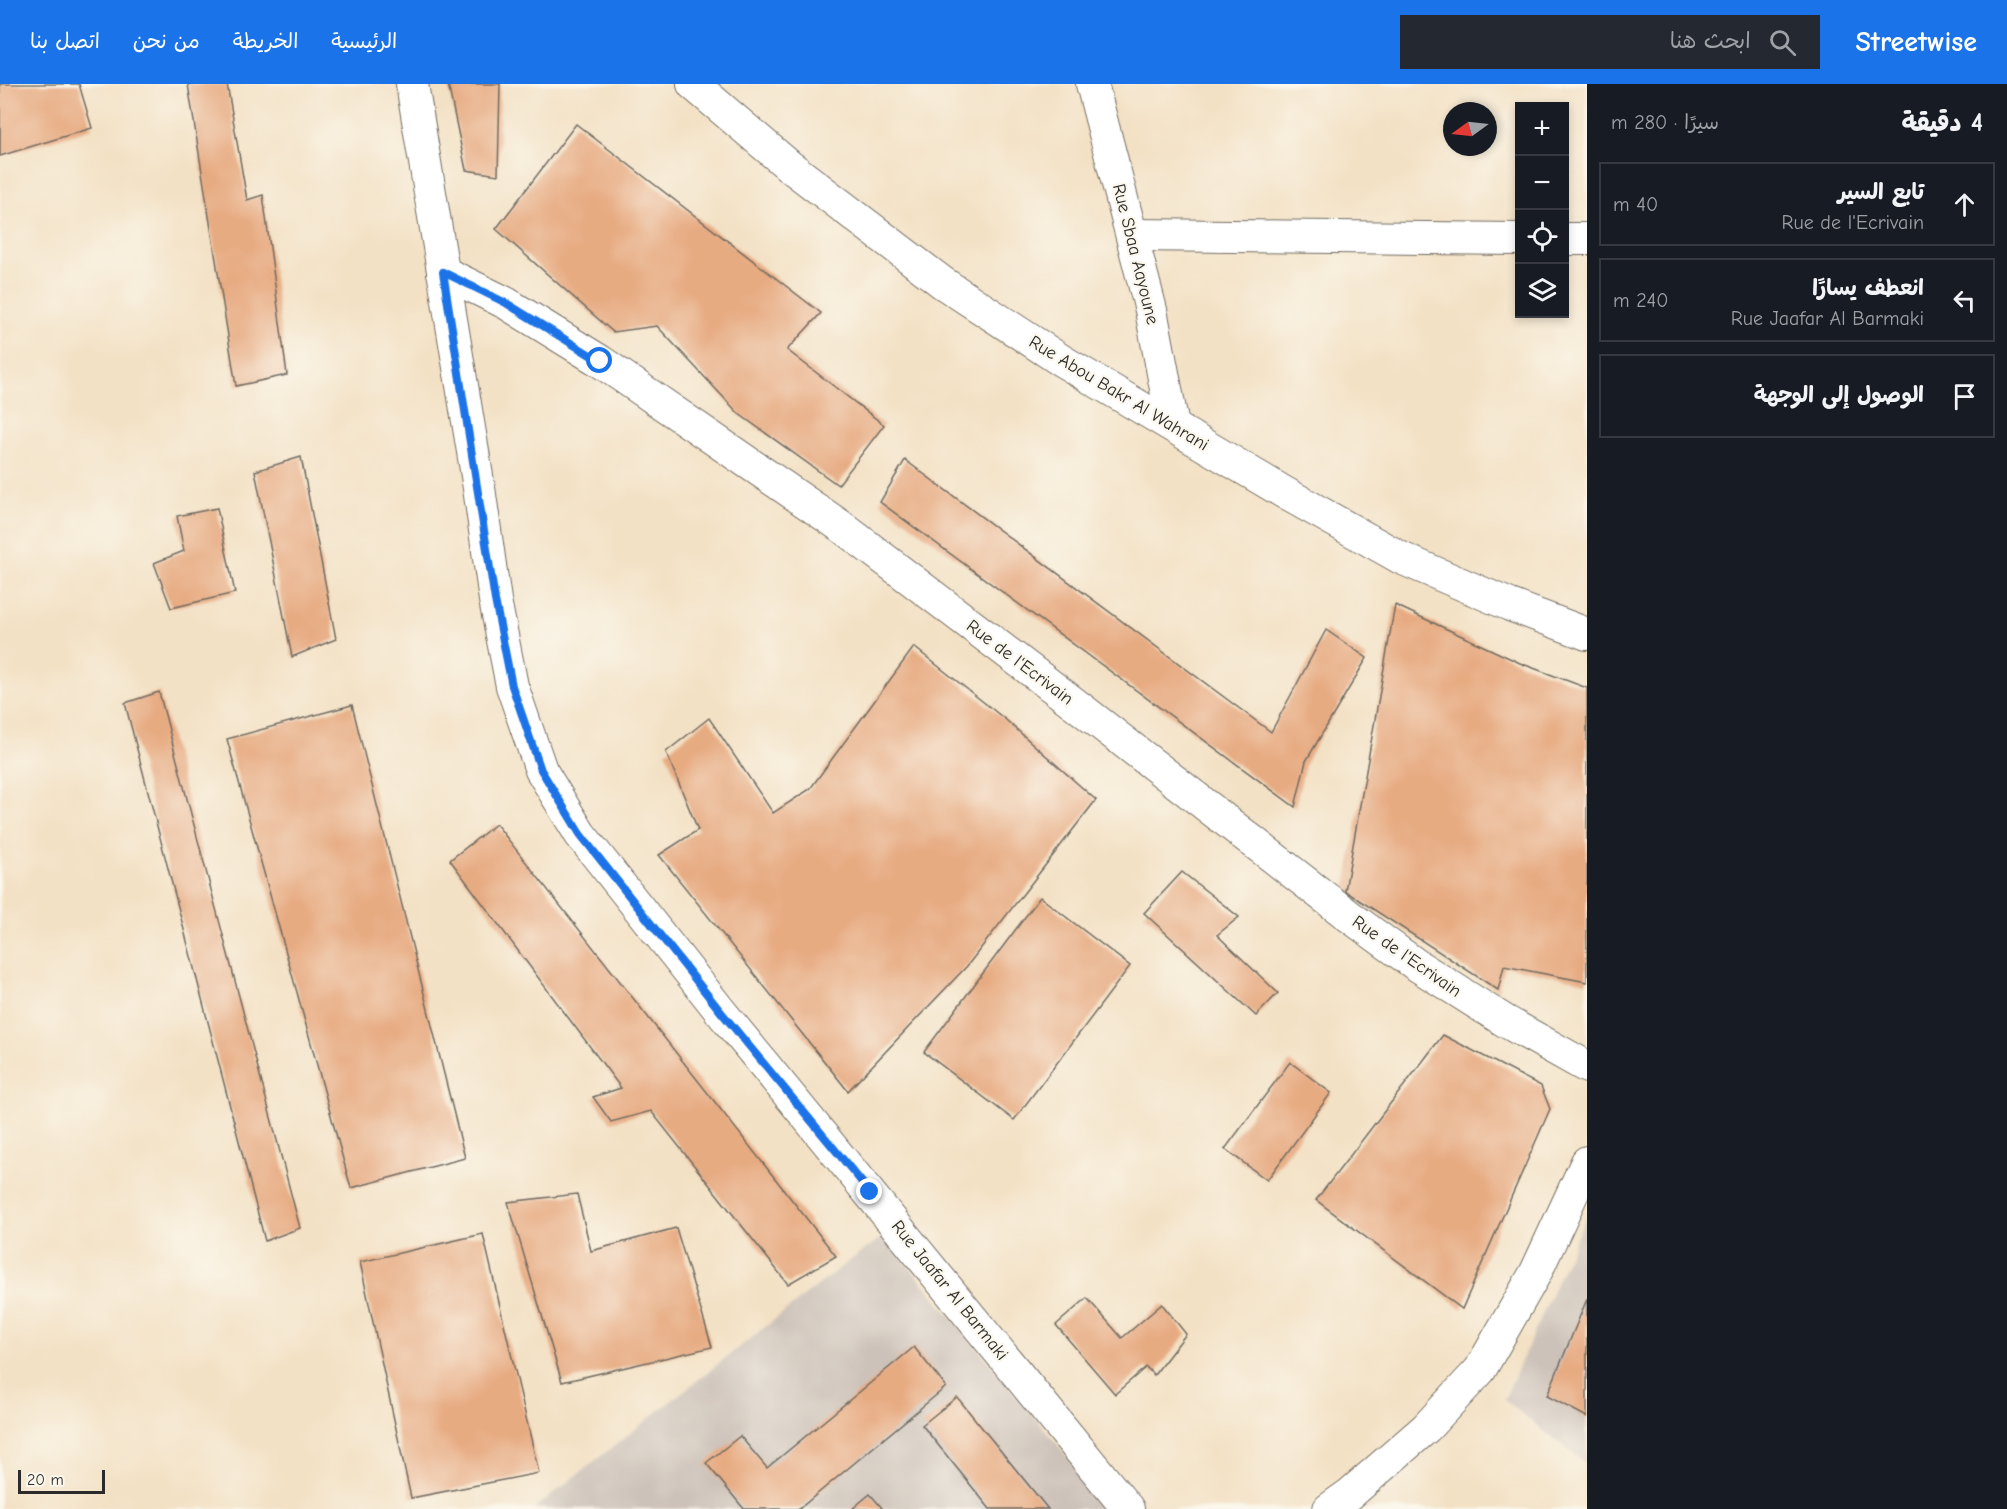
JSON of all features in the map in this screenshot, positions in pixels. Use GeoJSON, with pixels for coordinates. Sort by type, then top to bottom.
{"type":"FeatureCollection","features":[{"type":"Feature","properties":{"kind":"street","name":"Rue Jaafar Al Barmaki"},"geometry":{"type":"LineString","coordinates":[[412,84],[495,600],[512,686],[541,770],[580,834],[721,1012],[1128,1509]]}},
{"type":"Feature","properties":{"kind":"street","name":"Rue Abou Bakr Al Wahrani"},"geometry":{"type":"LineString","coordinates":[[693,84],[788,165],[943,283],[1059,359],[1285,493],[1401,558],[1510,605],[1587,634]]}},
{"type":"Feature","properties":{"kind":"street","name":"Rue Sbaa Aayoune"},"geometry":{"type":"LineString","coordinates":[[1092,84],[1151,310],[1173,426]]}},
{"type":"Feature","properties":{"kind":"street"},"geometry":{"type":"LineString","coordinates":[[1132,235],[1515,239]]}},
{"type":"Feature","properties":{"kind":"street"},"geometry":{"type":"LineString","coordinates":[[1569,239],[1587,239]]}},
{"type":"Feature","properties":{"kind":"street","name":"Rue de l'Ecrivain"},"geometry":{"type":"LineString","coordinates":[[443,272],[506,303],[580,349],[842,527],[1349,916],[1415,964],[1504,1021],[1587,1067]]}},
{"type":"Feature","properties":{"kind":"street"},"geometry":{"type":"LineString","coordinates":[[1329,1509],[1350,1494],[1426,1428],[1480,1370],[1536,1272],[1587,1162]]}},
{"type":"Feature","properties":{"kind":"shaded area"},"geometry":{"type":"Polygon","coordinates":[[[1587,1214],[1587,1464],[1504,1400],[1587,1214]]]}},
{"type":"Feature","properties":{"kind":"shaded area"},"geometry":{"type":"Polygon","coordinates":[[[884,1236],[1111,1509],[534,1509],[849,1261],[884,1236]]]}},
{"type":"Feature","properties":{"kind":"building"},"geometry":{"type":"Polygon","coordinates":[[[0,84],[79,84],[92,128],[0,156],[0,84]]]}},
{"type":"Feature","properties":{"kind":"building"},"geometry":{"type":"Polygon","coordinates":[[[188,84],[227,84],[247,200],[263,195],[287,375],[236,386],[188,84]]]}},
{"type":"Feature","properties":{"kind":"building"},"geometry":{"type":"Polygon","coordinates":[[[448,84],[500,84],[498,175],[466,170],[448,84]]]}},
{"type":"Feature","properties":{"kind":"building"},"geometry":{"type":"Polygon","coordinates":[[[576,124],[821,313],[787,350],[884,425],[838,485],[739,414],[657,326],[613,332],[496,229],[576,124]]]}},
{"type":"Feature","properties":{"kind":"building"},"geometry":{"type":"Polygon","coordinates":[[[301,457],[336,639],[292,657],[255,471],[301,457]]]}},
{"type":"Feature","properties":{"kind":"building"},"geometry":{"type":"Polygon","coordinates":[[[905,460],[1271,732],[1326,630],[1367,658],[1306,761],[1295,807],[880,502],[905,460]]]}},
{"type":"Feature","properties":{"kind":"building"},"geometry":{"type":"Polygon","coordinates":[[[217,508],[235,593],[171,608],[154,563],[184,551],[177,516],[217,508]]]}},
{"type":"Feature","properties":{"kind":"building"},"geometry":{"type":"Polygon","coordinates":[[[1395,605],[1520,663],[1587,688],[1587,982],[1504,966],[1498,990],[1345,891],[1395,605]]]}},
{"type":"Feature","properties":{"kind":"building"},"geometry":{"type":"Polygon","coordinates":[[[914,647],[1006,720],[1096,800],[967,966],[848,1091],[659,855],[698,830],[666,752],[709,718],[773,813],[810,789],[914,647]]]}},
{"type":"Feature","properties":{"kind":"building"},"geometry":{"type":"Polygon","coordinates":[[[159,692],[300,1228],[265,1241],[125,703],[159,692]]]}},
{"type":"Feature","properties":{"kind":"building"},"geometry":{"type":"Polygon","coordinates":[[[352,705],[465,1158],[351,1188],[227,739],[352,705]]]}},
{"type":"Feature","properties":{"kind":"building"},"geometry":{"type":"Polygon","coordinates":[[[496,824],[836,1256],[788,1284],[651,1111],[611,1122],[593,1097],[621,1088],[450,860],[496,824]]]}},
{"type":"Feature","properties":{"kind":"building"},"geometry":{"type":"Polygon","coordinates":[[[1182,872],[1239,917],[1217,935],[1278,993],[1256,1016],[1144,913],[1182,872]]]}},
{"type":"Feature","properties":{"kind":"building"},"geometry":{"type":"Polygon","coordinates":[[[1040,897],[1130,966],[1014,1120],[924,1052],[1040,897]]]}},
{"type":"Feature","properties":{"kind":"building"},"geometry":{"type":"Polygon","coordinates":[[[1443,1035],[1541,1086],[1550,1109],[1462,1309],[1316,1200],[1443,1035]]]}},
{"type":"Feature","properties":{"kind":"building"},"geometry":{"type":"Polygon","coordinates":[[[1290,1062],[1331,1093],[1267,1180],[1225,1149],[1290,1062]]]}},
{"type":"Feature","properties":{"kind":"building"},"geometry":{"type":"Polygon","coordinates":[[[577,1194],[591,1251],[676,1228],[712,1347],[562,1382],[508,1202],[577,1194]]]}},
{"type":"Feature","properties":{"kind":"building"},"geometry":{"type":"Polygon","coordinates":[[[483,1234],[539,1473],[411,1498],[360,1262],[483,1234]]]}},
{"type":"Feature","properties":{"kind":"building"},"geometry":{"type":"Polygon","coordinates":[[[1087,1298],[1122,1338],[1162,1304],[1186,1334],[1154,1375],[1146,1367],[1115,1394],[1056,1325],[1087,1298]]]}},
{"type":"Feature","properties":{"kind":"building"},"geometry":{"type":"Polygon","coordinates":[[[1587,1299],[1587,1417],[1547,1396],[1587,1299]]]}},
{"type":"Feature","properties":{"kind":"building"},"geometry":{"type":"Polygon","coordinates":[[[914,1347],[946,1387],[799,1509],[744,1509],[706,1463],[740,1436],[767,1468],[914,1347]]]}},
{"type":"Feature","properties":{"kind":"building"},"geometry":{"type":"Polygon","coordinates":[[[957,1397],[1048,1509],[990,1509],[922,1425],[957,1397]]]}},
{"type":"Feature","properties":{"kind":"building"},"geometry":{"type":"Polygon","coordinates":[[[870,1494],[883,1509],[852,1509],[870,1494]]]}},
{"type":"Feature","properties":{"kind":"route"},"geometry":{"type":"LineString","coordinates":[[600,361],[506,303],[443,272],[495,600],[512,686],[541,770],[580,834],[721,1012],[870,1192]]}}]}
